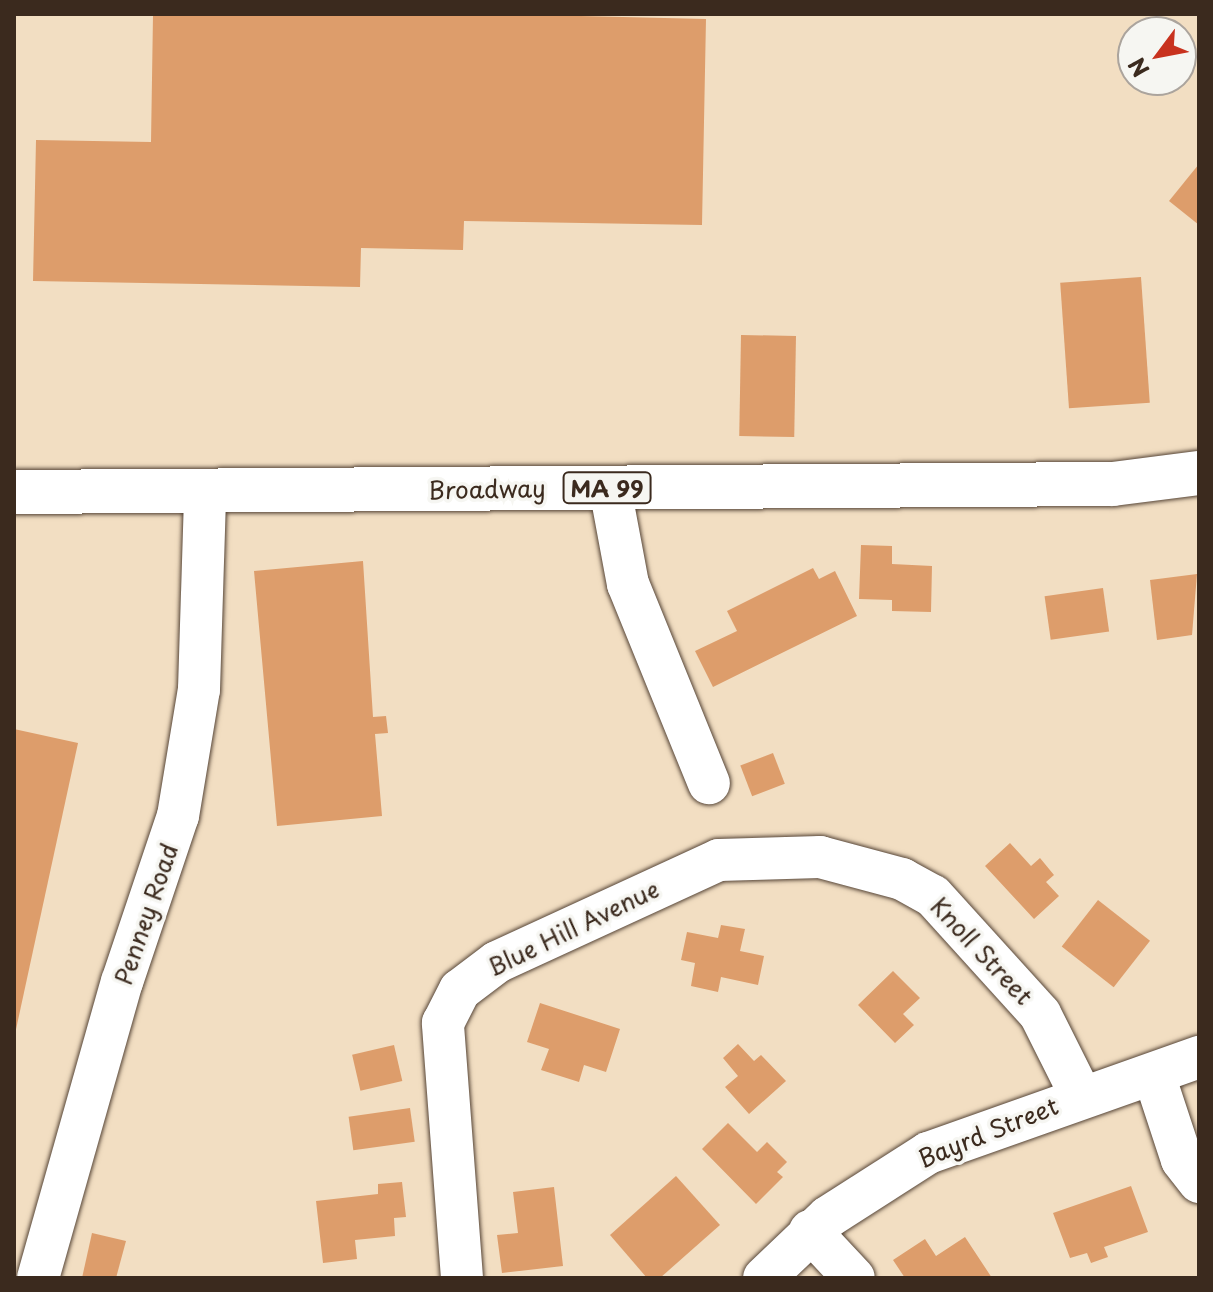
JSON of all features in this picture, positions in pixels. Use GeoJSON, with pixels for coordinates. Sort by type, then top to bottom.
{"type":"FeatureCollection","features":[{"type":"Feature","properties":{"kind":"main road","name":"Broadway"},"geometry":{"type":"LineString","coordinates":[[14,492],[1113,484],[1199,473]]}},
{"type":"Feature","properties":{"kind":"street"},"geometry":{"type":"LineString","coordinates":[[610,488],[628,584],[709,783]]}},
{"type":"Feature","properties":{"kind":"street","name":"Penney Road"},"geometry":{"type":"LineString","coordinates":[[38,1278],[122,982],[178,816],[199,689],[205,493]]}},
{"type":"Feature","properties":{"kind":"street","name":"Knoll Street"},"geometry":{"type":"LineString","coordinates":[[740,856],[820,857],[902,879],[933,896],[1040,1014],[1081,1096]]}},
{"type":"Feature","properties":{"kind":"street","name":"Blue Hill Avenue"},"geometry":{"type":"LineString","coordinates":[[462,1278],[443,1023],[460,990],[497,962],[602,910],[740,856]]}},
{"type":"Feature","properties":{"kind":"street","name":"Bayrd Street"},"geometry":{"type":"LineString","coordinates":[[764,1278],[810,1231],[928,1153],[1081,1096],[1154,1075],[1199,1057]]}},
{"type":"Feature","properties":{"kind":"street"},"geometry":{"type":"LineString","coordinates":[[1154,1075],[1182,1160],[1199,1182]]}},
{"type":"Feature","properties":{"kind":"street"},"geometry":{"type":"LineString","coordinates":[[810,1231],[854,1278]]}},
{"type":"Feature","properties":{"kind":"building"},"geometry":{"type":"Polygon","coordinates":[[[498,14],[706,19],[702,225],[464,221],[463,250],[361,248],[360,287],[33,281],[36,140],[151,142],[153,15],[498,14]]]}},
{"type":"Feature","properties":{"kind":"building"},"geometry":{"type":"Polygon","coordinates":[[[1199,164],[1199,225],[1169,201],[1199,164]]]}},
{"type":"Feature","properties":{"kind":"building"},"geometry":{"type":"Polygon","coordinates":[[[1141,277],[1150,403],[1069,408],[1060,283],[1141,277]]]}},
{"type":"Feature","properties":{"kind":"building"},"geometry":{"type":"Polygon","coordinates":[[[741,335],[796,336],[794,437],[739,436],[741,335]]]}},
{"type":"Feature","properties":{"kind":"building"},"geometry":{"type":"Polygon","coordinates":[[[861,545],[892,546],[892,564],[932,566],[931,612],[892,611],[892,600],[859,599],[861,545]]]}},
{"type":"Feature","properties":{"kind":"building"},"geometry":{"type":"Polygon","coordinates":[[[363,561],[373,717],[386,716],[388,733],[375,734],[382,816],[277,826],[254,571],[363,561]]]}},
{"type":"Feature","properties":{"kind":"building"},"geometry":{"type":"Polygon","coordinates":[[[813,568],[819,579],[835,571],[857,616],[713,687],[695,651],[737,631],[727,611],[813,568]]]}},
{"type":"Feature","properties":{"kind":"building"},"geometry":{"type":"Polygon","coordinates":[[[1197,574],[1192,635],[1157,640],[1150,580],[1197,574]]]}},
{"type":"Feature","properties":{"kind":"building"},"geometry":{"type":"Polygon","coordinates":[[[1103,588],[1109,632],[1051,640],[1045,596],[1103,588]]]}},
{"type":"Feature","properties":{"kind":"building"},"geometry":{"type":"Polygon","coordinates":[[[14,729],[78,743],[15,1034],[14,1034],[14,729]]]}},
{"type":"Feature","properties":{"kind":"building"},"geometry":{"type":"Polygon","coordinates":[[[773,753],[785,784],[752,796],[740,766],[773,753]]]}},
{"type":"Feature","properties":{"kind":"building"},"geometry":{"type":"Polygon","coordinates":[[[1010,843],[1031,866],[1040,858],[1054,875],[1046,882],[1059,896],[1034,919],[985,866],[1010,843]]]}},
{"type":"Feature","properties":{"kind":"building"},"geometry":{"type":"Polygon","coordinates":[[[1098,900],[1150,941],[1114,987],[1062,946],[1098,900]]]}},
{"type":"Feature","properties":{"kind":"building"},"geometry":{"type":"Polygon","coordinates":[[[721,925],[745,929],[740,951],[764,956],[758,985],[721,977],[718,992],[691,986],[695,963],[681,960],[687,932],[718,938],[721,925]]]}},
{"type":"Feature","properties":{"kind":"building"},"geometry":{"type":"Polygon","coordinates":[[[893,971],[920,998],[903,1014],[914,1025],[895,1043],[858,1005],[893,971]]]}},
{"type":"Feature","properties":{"kind":"building"},"geometry":{"type":"Polygon","coordinates":[[[540,1003],[620,1029],[606,1072],[584,1065],[579,1082],[541,1070],[549,1049],[527,1042],[540,1003]]]}},
{"type":"Feature","properties":{"kind":"building"},"geometry":{"type":"Polygon","coordinates":[[[738,1044],[754,1061],[761,1055],[786,1081],[749,1114],[725,1087],[738,1076],[723,1058],[738,1044]]]}},
{"type":"Feature","properties":{"kind":"building"},"geometry":{"type":"Polygon","coordinates":[[[394,1045],[402,1081],[360,1091],[352,1055],[394,1045]]]}},
{"type":"Feature","properties":{"kind":"building"},"geometry":{"type":"Polygon","coordinates":[[[410,1108],[415,1142],[353,1150],[349,1117],[410,1108]]]}},
{"type":"Feature","properties":{"kind":"building"},"geometry":{"type":"Polygon","coordinates":[[[728,1123],[757,1152],[767,1142],[787,1162],[777,1172],[783,1177],[756,1204],[702,1149],[728,1123]]]}},
{"type":"Feature","properties":{"kind":"building"},"geometry":{"type":"Polygon","coordinates":[[[676,1176],[720,1225],[660,1278],[647,1278],[610,1235],[676,1176]]]}},
{"type":"Feature","properties":{"kind":"building"},"geometry":{"type":"Polygon","coordinates":[[[402,1182],[406,1217],[394,1218],[395,1236],[355,1240],[357,1259],[323,1263],[316,1201],[378,1194],[378,1184],[402,1182]]]}},
{"type":"Feature","properties":{"kind":"building"},"geometry":{"type":"Polygon","coordinates":[[[1131,1186],[1148,1232],[1104,1247],[1108,1257],[1091,1263],[1087,1253],[1070,1258],[1053,1213],[1131,1186]]]}},
{"type":"Feature","properties":{"kind":"building"},"geometry":{"type":"Polygon","coordinates":[[[554,1187],[563,1266],[502,1273],[497,1235],[518,1233],[513,1192],[554,1187]]]}},
{"type":"Feature","properties":{"kind":"building"},"geometry":{"type":"Polygon","coordinates":[[[92,1233],[126,1241],[116,1278],[82,1278],[92,1233]]]}},
{"type":"Feature","properties":{"kind":"building"},"geometry":{"type":"Polygon","coordinates":[[[965,1237],[992,1278],[905,1278],[893,1260],[925,1239],[936,1256],[965,1237]]]}}]}
